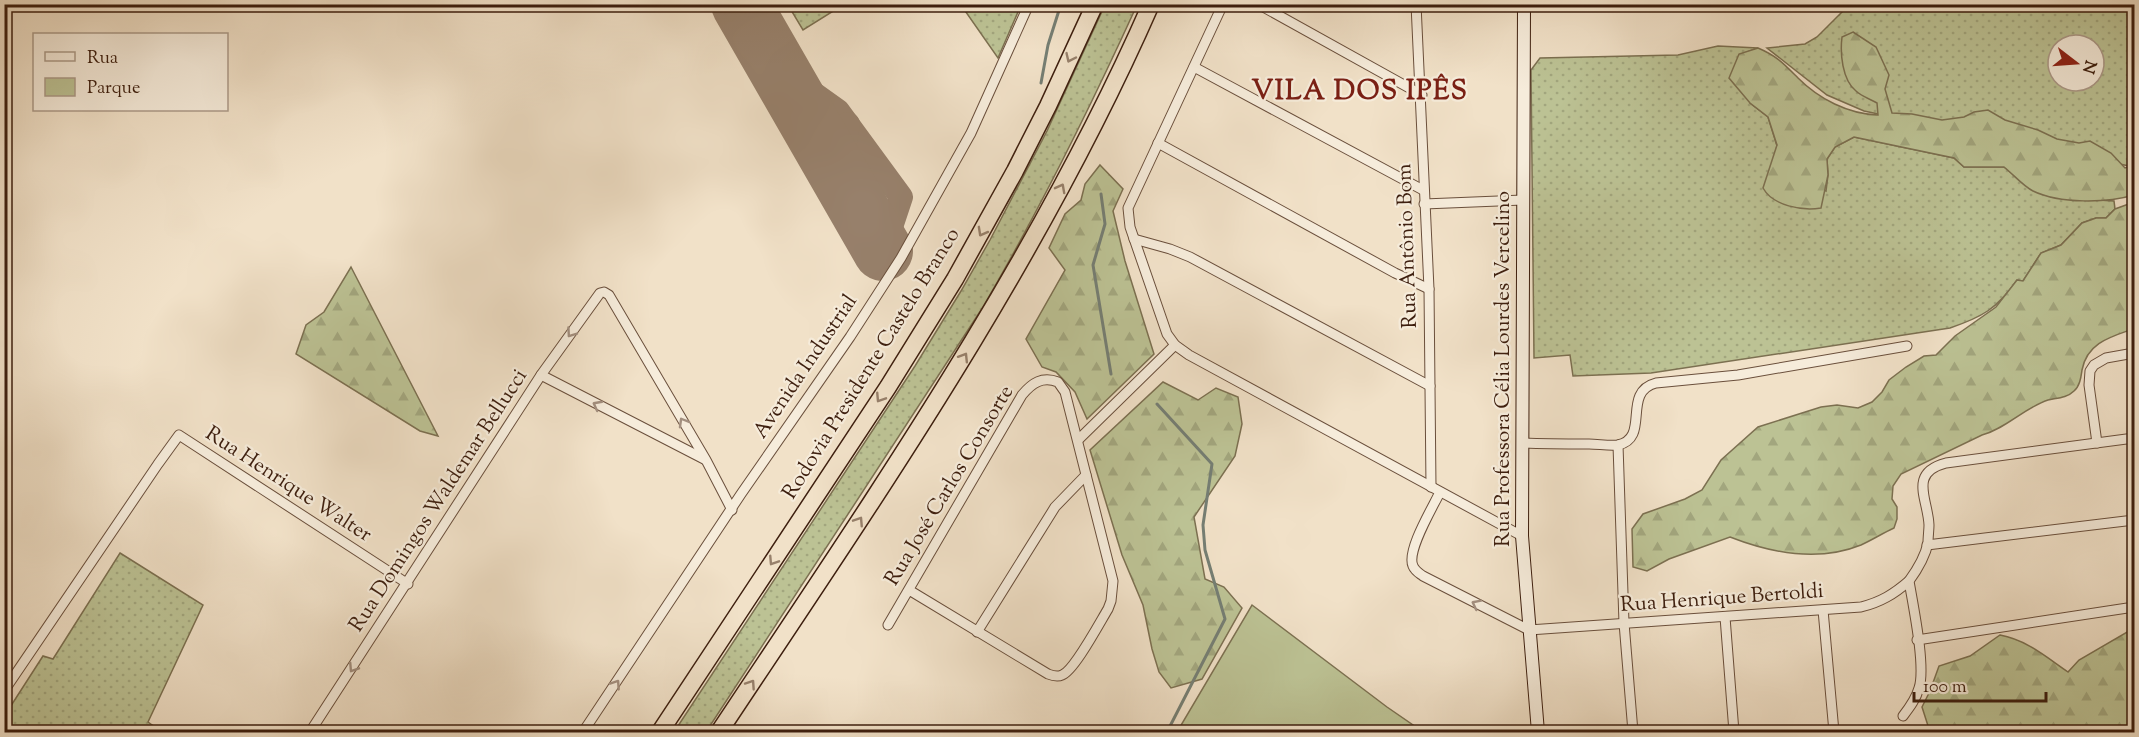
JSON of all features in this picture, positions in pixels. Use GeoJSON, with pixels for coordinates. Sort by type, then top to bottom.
{"type":"FeatureCollection","features":[{"type":"Feature","properties":{"kind":"highway","name":"Rodovia Presidente Castelo Branco"},"geometry":{"type":"LineString","coordinates":[[660,732],[888,387],[956,279],[1021,160],[1095,4]]}},
{"type":"Feature","properties":{"kind":"highway"},"geometry":{"type":"LineString","coordinates":[[719,732],[921,426],[1004,293],[1072,167],[1151,4]]}},
{"type":"Feature","properties":{"kind":"main road","name":"Rua Professora Célia Lourdes Vercelino"},"geometry":{"type":"LineString","coordinates":[[1524,4],[1522,536],[1538,732]]}},
{"type":"Feature","properties":{"kind":"street","name":"Avenida Industrial"},"geometry":{"type":"LineString","coordinates":[[583,732],[901,258],[971,133],[1029,4]]}},
{"type":"Feature","properties":{"kind":"street"},"geometry":{"type":"LineString","coordinates":[[1222,4],[1128,208],[1134,239],[1163,327],[1175,345],[1205,365],[1522,536]]}},
{"type":"Feature","properties":{"kind":"street"},"geometry":{"type":"LineString","coordinates":[[1257,4],[1422,95]]}},
{"type":"Feature","properties":{"kind":"street","name":"Rua Antônio Bom"},"geometry":{"type":"LineString","coordinates":[[1416,4],[1422,95],[1424,204],[1429,289],[1431,487]]}},
{"type":"Feature","properties":{"kind":"street"},"geometry":{"type":"LineString","coordinates":[[1194,67],[1424,190]]}},
{"type":"Feature","properties":{"kind":"street"},"geometry":{"type":"LineString","coordinates":[[1158,143],[1395,273],[1429,289]]}},
{"type":"Feature","properties":{"kind":"street"},"geometry":{"type":"LineString","coordinates":[[1424,204],[1523,200]]}},
{"type":"Feature","properties":{"kind":"street"},"geometry":{"type":"LineString","coordinates":[[1134,239],[1190,257],[1430,386]]}},
{"type":"Feature","properties":{"kind":"street","name":"Rua Domingos Waldemar Bellucci"},"geometry":{"type":"LineString","coordinates":[[310,732],[408,584],[541,375],[602,292],[609,295],[706,460]]}},
{"type":"Feature","properties":{"kind":"street"},"geometry":{"type":"LineString","coordinates":[[909,590],[1048,674],[1062,675],[1067,672],[1108,609],[1113,591],[1112,573],[1078,440],[1175,345]]}},
{"type":"Feature","properties":{"kind":"street"},"geometry":{"type":"LineString","coordinates":[[1523,443],[1618,445],[1632,435],[1636,427],[1637,400],[1644,388],[1650,385],[1738,375],[1907,346]]}},
{"type":"Feature","properties":{"kind":"street"},"geometry":{"type":"LineString","coordinates":[[2097,443],[2088,378],[2090,371],[2099,360],[2134,353]]}},
{"type":"Feature","properties":{"kind":"street"},"geometry":{"type":"LineString","coordinates":[[541,375],[706,460],[732,510]]}},
{"type":"Feature","properties":{"kind":"street","name":"Rua José Carlos Consorte"},"geometry":{"type":"LineString","coordinates":[[888,625],[1022,395],[1036,382],[1047,379],[1061,384],[1078,440]]}},
{"type":"Feature","properties":{"kind":"street","name":"Rua Henrique Walter"},"geometry":{"type":"LineString","coordinates":[[4,691],[179,435],[408,584]]}},
{"type":"Feature","properties":{"kind":"street"},"geometry":{"type":"LineString","coordinates":[[1903,716],[1914,702],[1920,685],[1909,581],[1919,566],[1928,545],[1929,523],[1922,485],[1931,470],[1938,465],[2134,438]]}},
{"type":"Feature","properties":{"kind":"street"},"geometry":{"type":"LineString","coordinates":[[1618,445],[1624,623],[1633,732]]}},
{"type":"Feature","properties":{"kind":"street"},"geometry":{"type":"LineString","coordinates":[[977,632],[1055,507],[1086,475]]}},
{"type":"Feature","properties":{"kind":"street"},"geometry":{"type":"LineString","coordinates":[[1440,492],[1417,539],[1411,560],[1413,567],[1423,576],[1529,630]]}},
{"type":"Feature","properties":{"kind":"street"},"geometry":{"type":"LineString","coordinates":[[1928,545],[2134,520]]}},
{"type":"Feature","properties":{"kind":"street","name":"Rua Henrique Bertoldi"},"geometry":{"type":"LineString","coordinates":[[1529,630],[1861,607],[1877,603],[1893,595],[1909,581]]}},
{"type":"Feature","properties":{"kind":"street"},"geometry":{"type":"LineString","coordinates":[[1917,640],[2134,607]]}},
{"type":"Feature","properties":{"kind":"street"},"geometry":{"type":"LineString","coordinates":[[1823,610],[1834,732]]}},
{"type":"Feature","properties":{"kind":"street"},"geometry":{"type":"LineString","coordinates":[[1725,617],[1734,732]]}},
{"type":"Feature","properties":{"kind":"green space"},"geometry":{"type":"Polygon","coordinates":[[[788,5],[843,5],[803,30],[788,5]]]}},
{"type":"Feature","properties":{"kind":"green space"},"geometry":{"type":"Polygon","coordinates":[[[961,5],[1021,5],[998,58],[961,5]]]}},
{"type":"Feature","properties":{"kind":"green space"},"geometry":{"type":"Polygon","coordinates":[[[1105,5],[1137,5],[1064,158],[983,307],[706,732],[674,732],[915,366],[961,291],[1047,131],[1105,5]]]}},
{"type":"Feature","properties":{"kind":"green space"},"geometry":{"type":"Polygon","coordinates":[[[1849,5],[2134,5],[2134,167],[1864,111],[1827,95],[1767,48],[1805,44],[1817,37],[1849,5]]]}},
{"type":"Feature","properties":{"kind":"green space"},"geometry":{"type":"Polygon","coordinates":[[[1853,32],[1876,47],[1889,75],[1885,89],[1892,113],[1942,120],[1988,110],[2005,120],[2038,130],[2057,139],[2079,143],[2090,141],[2111,153],[2125,168],[2134,165],[2134,195],[2097,201],[2056,198],[2029,189],[2004,167],[1964,167],[1954,158],[1854,137],[1835,147],[1827,159],[1828,175],[1821,208],[1797,208],[1774,199],[1763,188],[1777,145],[1768,117],[1750,103],[1729,78],[1739,54],[1758,48],[1780,61],[1806,86],[1825,99],[1856,112],[1878,115],[1877,103],[1856,91],[1845,73],[1841,51],[1842,37],[1853,32]]]}},
{"type":"Feature","properties":{"kind":"green space"},"geometry":{"type":"Polygon","coordinates":[[[1718,46],[1758,48],[1739,55],[1750,103],[1768,117],[1777,146],[1773,161],[1826,191],[1827,159],[1835,147],[1854,137],[1954,158],[1964,167],[2004,167],[2017,178],[2051,197],[2114,201],[2115,209],[2106,218],[2096,218],[2082,223],[2061,245],[2041,253],[2023,281],[2017,280],[2003,298],[1988,311],[1950,328],[1651,373],[1573,376],[1570,355],[1534,358],[1531,70],[1540,58],[1678,55],[1718,46]]]}},
{"type":"Feature","properties":{"kind":"green space"},"geometry":{"type":"Polygon","coordinates":[[[1100,165],[1123,189],[1113,211],[1125,261],[1154,354],[1087,419],[1075,392],[1056,372],[1042,367],[1026,339],[1065,270],[1049,248],[1065,214],[1081,200],[1085,184],[1100,165]]]}},
{"type":"Feature","properties":{"kind":"green space"},"geometry":{"type":"Polygon","coordinates":[[[2134,202],[2133,329],[2108,338],[2094,347],[2085,361],[2078,387],[2071,393],[2039,404],[1999,428],[1901,474],[1893,486],[1892,499],[1897,507],[1894,528],[1861,545],[1829,553],[1812,554],[1778,551],[1730,537],[1669,559],[1647,571],[1633,567],[1632,529],[1643,514],[1685,499],[1702,490],[1721,460],[1758,427],[1821,407],[1837,405],[1858,408],[1872,402],[1889,380],[1924,356],[1936,355],[1955,336],[1996,307],[2017,280],[2023,281],[2041,253],[2061,245],[2082,223],[2096,218],[2106,218],[2115,209],[2134,202]]]}},
{"type":"Feature","properties":{"kind":"green space"},"geometry":{"type":"Polygon","coordinates":[[[351,267],[438,436],[420,431],[296,354],[306,325],[324,312],[351,267]]]}},
{"type":"Feature","properties":{"kind":"green space"},"geometry":{"type":"Polygon","coordinates":[[[1163,382],[1198,400],[1216,388],[1238,397],[1242,424],[1235,456],[1194,517],[1205,579],[1224,587],[1242,608],[1202,679],[1171,688],[1159,672],[1143,605],[1122,555],[1090,450],[1163,382]]]}},
{"type":"Feature","properties":{"kind":"green space"},"geometry":{"type":"Polygon","coordinates":[[[120,553],[203,605],[148,722],[162,732],[5,732],[5,715],[43,656],[53,659],[120,553]]]}},
{"type":"Feature","properties":{"kind":"green space"},"geometry":{"type":"Polygon","coordinates":[[[1252,605],[1413,725],[1409,732],[1177,732],[1252,605]]]}},
{"type":"Feature","properties":{"kind":"green space"},"geometry":{"type":"Polygon","coordinates":[[[2134,628],[2134,732],[1930,732],[1922,707],[1939,666],[1970,656],[2000,635],[2028,645],[2068,672],[2079,660],[2134,628]]]}},
{"type":"Feature","properties":{"kind":"waterway"},"geometry":{"type":"LineString","coordinates":[[1041,83],[1048,45],[1061,4]]}},
{"type":"Feature","properties":{"kind":"waterway"},"geometry":{"type":"LineString","coordinates":[[1101,194],[1105,224],[1093,265],[1111,374]]}},
{"type":"Feature","properties":{"kind":"waterway"},"geometry":{"type":"LineString","coordinates":[[1157,404],[1212,464],[1203,525],[1205,550],[1225,619],[1167,732]]}},
{"type":"Feature","properties":{"kind":"taxiway"},"geometry":{"type":"LineString","coordinates":[[782,75],[838,111],[901,197],[883,251]]}},
{"type":"Feature","properties":{"kind":"taxiway"},"geometry":{"type":"LineString","coordinates":[[840,177],[848,124]]}},
{"type":"Feature","properties":{"kind":"runway"},"geometry":{"type":"LineString","coordinates":[[741,4],[883,251]]}},
{"type":"Feature","properties":{"kind":"district","name":"VILA DOS IPÊS"},"geometry":{"type":"Point","coordinates":[1360,92]}}]}
